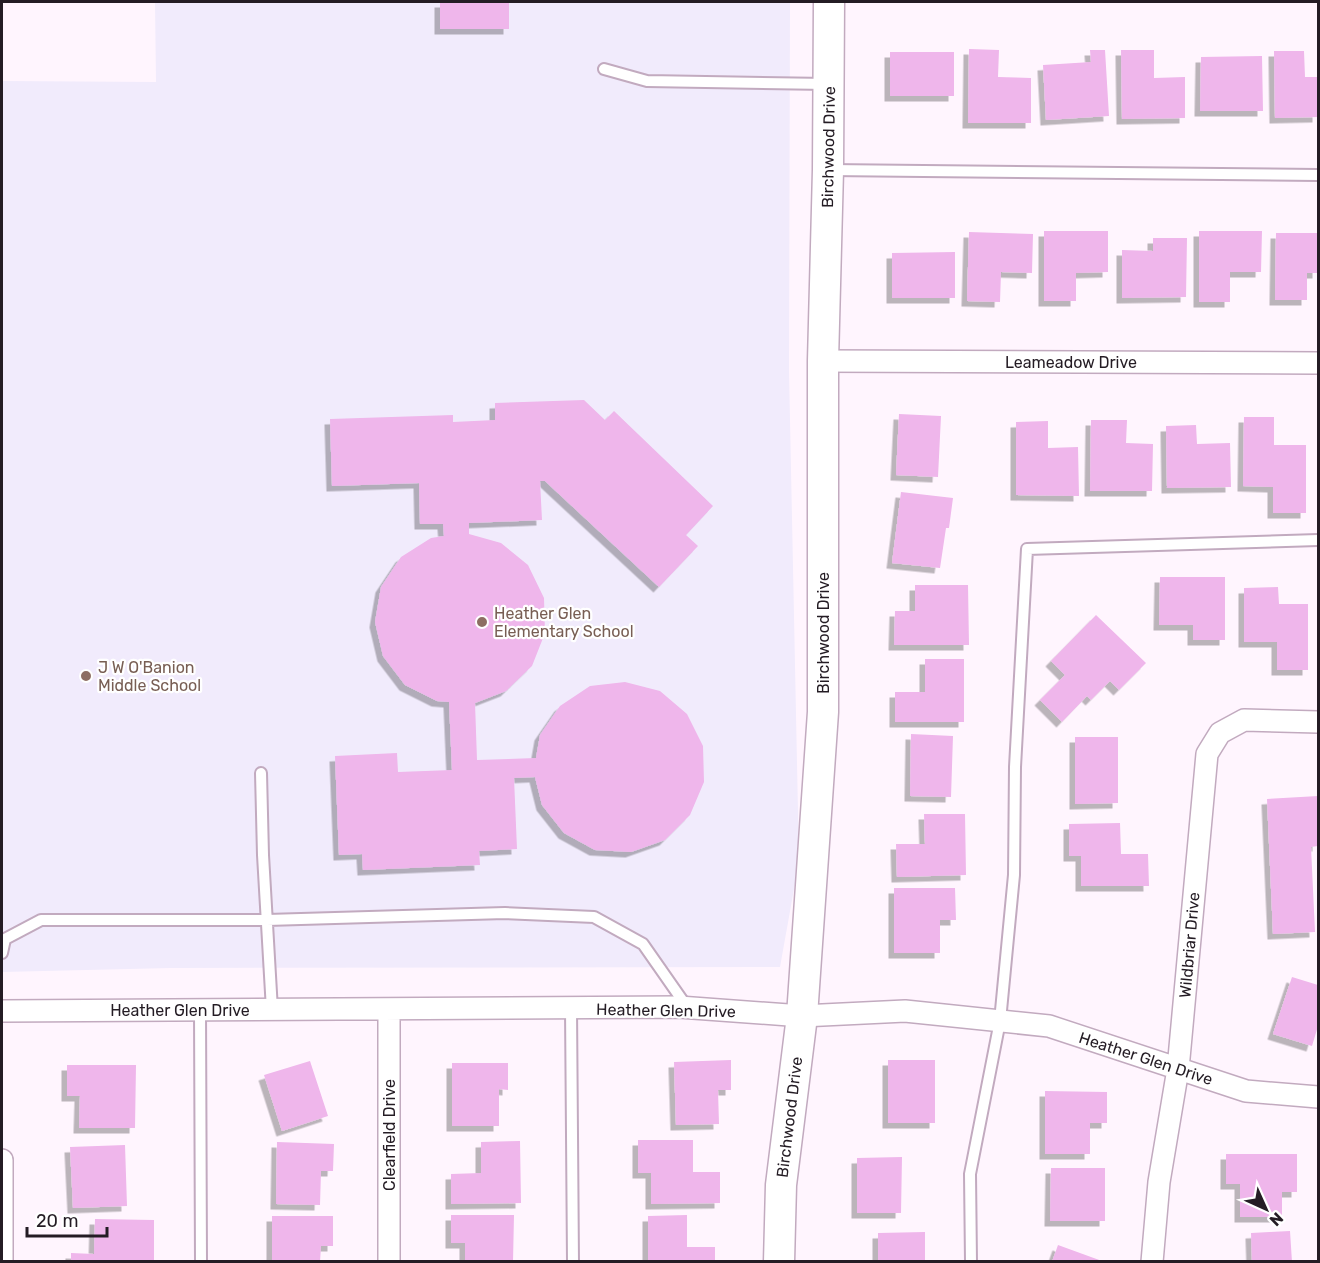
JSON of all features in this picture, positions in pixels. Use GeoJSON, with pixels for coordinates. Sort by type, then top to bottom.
{"type":"FeatureCollection","features":[{"type":"Feature","properties":{"kind":"street","name":"Birchwood Drive"},"geometry":{"type":"LineString","coordinates":[[779,1262],[781,1185],[802,1016],[824,712],[823,361],[828,170],[829,2]]}},
{"type":"Feature","properties":{"kind":"street","name":"Leameadow Drive"},"geometry":{"type":"LineString","coordinates":[[823,361],[1318,363]]}},
{"type":"Feature","properties":{"kind":"street","name":"Wildbriar Drive"},"geometry":{"type":"LineString","coordinates":[[1152,1262],[1158,1182],[1178,1069],[1207,753],[1220,733],[1244,720],[1318,722]]}},
{"type":"Feature","properties":{"kind":"street","name":"Heather Glen Drive"},"geometry":{"type":"LineString","coordinates":[[2,1011],[687,1008],[802,1016],[905,1011],[1049,1026],[1246,1091],[1318,1097]]}},
{"type":"Feature","properties":{"kind":"street","name":"Clearfield Drive"},"geometry":{"type":"LineString","coordinates":[[389,1010],[389,1262]]}},
{"type":"Feature","properties":{"kind":"street"},"geometry":{"type":"LineString","coordinates":[[2,1160],[3,1262]]}},
{"type":"Feature","properties":{"kind":"lane"},"geometry":{"type":"LineString","coordinates":[[604,69],[646,81],[828,84]]}},
{"type":"Feature","properties":{"kind":"lane"},"geometry":{"type":"LineString","coordinates":[[828,170],[1318,175]]}},
{"type":"Feature","properties":{"kind":"lane"},"geometry":{"type":"LineString","coordinates":[[971,1262],[970,1174],[1000,1021],[1014,875],[1015,767],[1027,549],[1318,540]]}},
{"type":"Feature","properties":{"kind":"lane"},"geometry":{"type":"LineString","coordinates":[[261,773],[272,1010]]}},
{"type":"Feature","properties":{"kind":"lane"},"geometry":{"type":"LineString","coordinates":[[2,953],[5,939],[41,920],[267,920],[506,913],[594,917],[643,944],[687,1008]]}},
{"type":"Feature","properties":{"kind":"lane"},"geometry":{"type":"LineString","coordinates":[[572,1008],[573,1262]]}},
{"type":"Feature","properties":{"kind":"lane"},"geometry":{"type":"LineString","coordinates":[[200,1010],[201,1262]]}},
{"type":"Feature","properties":{"kind":"shaded area"},"geometry":{"type":"Polygon","coordinates":[[[155,2],[790,2],[789,371],[799,861],[780,967],[171,968],[2,972],[2,81],[156,82],[155,2]]]}},
{"type":"Feature","properties":{"kind":"building"},"geometry":{"type":"Polygon","coordinates":[[[440,2],[509,2],[509,29],[440,29],[440,2]]]}},
{"type":"Feature","properties":{"kind":"building"},"geometry":{"type":"Polygon","coordinates":[[[969,49],[999,50],[998,77],[1031,78],[1031,123],[968,123],[969,49]]]}},
{"type":"Feature","properties":{"kind":"building"},"geometry":{"type":"Polygon","coordinates":[[[1090,50],[1105,50],[1109,116],[1046,120],[1043,65],[1091,62],[1090,50]]]}},
{"type":"Feature","properties":{"kind":"building"},"geometry":{"type":"Polygon","coordinates":[[[1121,50],[1154,50],[1154,78],[1185,77],[1185,118],[1122,119],[1121,50]]]}},
{"type":"Feature","properties":{"kind":"building"},"geometry":{"type":"Polygon","coordinates":[[[1274,51],[1304,51],[1305,77],[1318,77],[1318,117],[1275,118],[1274,51]]]}},
{"type":"Feature","properties":{"kind":"building"},"geometry":{"type":"Polygon","coordinates":[[[890,52],[954,52],[954,96],[890,96],[890,52]]]}},
{"type":"Feature","properties":{"kind":"building"},"geometry":{"type":"Polygon","coordinates":[[[1262,56],[1263,111],[1200,111],[1201,57],[1262,56]]]}},
{"type":"Feature","properties":{"kind":"building"},"geometry":{"type":"Polygon","coordinates":[[[1044,231],[1108,231],[1108,272],[1076,273],[1076,301],[1044,301],[1044,231]]]}},
{"type":"Feature","properties":{"kind":"building"},"geometry":{"type":"Polygon","coordinates":[[[1199,231],[1262,231],[1261,272],[1230,272],[1230,302],[1199,302],[1199,231]]]}},
{"type":"Feature","properties":{"kind":"building"},"geometry":{"type":"Polygon","coordinates":[[[969,232],[1033,234],[1032,273],[1001,272],[1000,302],[967,301],[969,232]]]}},
{"type":"Feature","properties":{"kind":"building"},"geometry":{"type":"Polygon","coordinates":[[[1276,233],[1318,233],[1318,273],[1307,273],[1307,300],[1275,300],[1276,233]]]}},
{"type":"Feature","properties":{"kind":"building"},"geometry":{"type":"Polygon","coordinates":[[[1153,238],[1187,238],[1186,297],[1122,298],[1122,250],[1153,251],[1153,238]]]}},
{"type":"Feature","properties":{"kind":"building"},"geometry":{"type":"Polygon","coordinates":[[[955,252],[955,298],[892,298],[892,253],[955,252]]]}},
{"type":"Feature","properties":{"kind":"building"},"geometry":{"type":"Polygon","coordinates":[[[584,400],[605,420],[614,411],[713,506],[686,535],[698,546],[659,587],[545,481],[540,481],[542,520],[469,523],[469,534],[501,543],[528,565],[544,598],[545,633],[532,666],[506,691],[475,703],[477,760],[536,758],[540,735],[560,706],[590,686],[625,682],[660,691],[687,714],[703,746],[704,782],[690,815],[665,840],[631,852],[595,850],[564,833],[542,805],[535,777],[514,778],[517,849],[479,851],[480,865],[363,870],[362,854],[339,855],[335,756],[397,753],[398,772],[452,770],[449,702],[437,701],[405,685],[383,656],[375,622],[381,587],[401,557],[431,538],[444,536],[443,524],[420,524],[419,483],[332,486],[330,419],[453,415],[453,422],[495,420],[495,403],[584,400]]]}},
{"type":"Feature","properties":{"kind":"building"},"geometry":{"type":"Polygon","coordinates":[[[899,414],[941,416],[938,477],[896,475],[899,414]]]}},
{"type":"Feature","properties":{"kind":"building"},"geometry":{"type":"Polygon","coordinates":[[[1244,417],[1274,417],[1274,445],[1306,445],[1306,513],[1273,513],[1273,487],[1243,486],[1244,417]]]}},
{"type":"Feature","properties":{"kind":"building"},"geometry":{"type":"Polygon","coordinates":[[[1091,420],[1127,420],[1126,443],[1153,444],[1152,491],[1090,491],[1091,420]]]}},
{"type":"Feature","properties":{"kind":"building"},"geometry":{"type":"Polygon","coordinates":[[[1048,421],[1048,448],[1078,447],[1079,496],[1016,495],[1016,422],[1048,421]]]}},
{"type":"Feature","properties":{"kind":"building"},"geometry":{"type":"Polygon","coordinates":[[[1196,425],[1197,444],[1230,443],[1231,487],[1167,488],[1166,426],[1196,425]]]}},
{"type":"Feature","properties":{"kind":"building"},"geometry":{"type":"Polygon","coordinates":[[[901,492],[953,498],[940,568],[892,563],[901,492]]]}},
{"type":"Feature","properties":{"kind":"building"},"geometry":{"type":"Polygon","coordinates":[[[1160,577],[1225,577],[1225,640],[1193,640],[1193,625],[1159,625],[1160,577]]]}},
{"type":"Feature","properties":{"kind":"building"},"geometry":{"type":"Polygon","coordinates":[[[915,585],[968,585],[969,645],[894,645],[895,611],[915,611],[915,585]]]}},
{"type":"Feature","properties":{"kind":"building"},"geometry":{"type":"Polygon","coordinates":[[[1278,587],[1279,604],[1308,604],[1308,670],[1277,670],[1277,642],[1244,642],[1244,588],[1278,587]]]}},
{"type":"Feature","properties":{"kind":"building"},"geometry":{"type":"Polygon","coordinates":[[[1096,615],[1146,663],[1119,690],[1110,681],[1091,700],[1087,696],[1062,722],[1040,700],[1065,675],[1051,661],[1096,615]]]}},
{"type":"Feature","properties":{"kind":"building"},"geometry":{"type":"Polygon","coordinates":[[[925,659],[964,659],[964,722],[895,722],[895,692],[925,692],[925,659]]]}},
{"type":"Feature","properties":{"kind":"building"},"geometry":{"type":"Polygon","coordinates":[[[911,734],[953,736],[951,797],[910,796],[911,734]]]}},
{"type":"Feature","properties":{"kind":"building"},"geometry":{"type":"Polygon","coordinates":[[[1075,737],[1118,737],[1118,803],[1075,804],[1075,737]]]}},
{"type":"Feature","properties":{"kind":"building"},"geometry":{"type":"Polygon","coordinates":[[[1318,796],[1318,846],[1311,847],[1315,932],[1273,934],[1267,799],[1318,796]]]}},
{"type":"Feature","properties":{"kind":"building"},"geometry":{"type":"Polygon","coordinates":[[[924,814],[965,814],[966,875],[897,877],[896,844],[925,844],[924,814]]]}},
{"type":"Feature","properties":{"kind":"building"},"geometry":{"type":"Polygon","coordinates":[[[1120,823],[1121,854],[1148,854],[1149,886],[1081,886],[1081,856],[1069,856],[1069,824],[1120,823]]]}},
{"type":"Feature","properties":{"kind":"building"},"geometry":{"type":"Polygon","coordinates":[[[894,888],[955,888],[956,920],[940,920],[940,953],[894,953],[894,888]]]}},
{"type":"Feature","properties":{"kind":"building"},"geometry":{"type":"Polygon","coordinates":[[[1292,977],[1318,985],[1318,1026],[1312,1046],[1273,1034],[1292,977]]]}},
{"type":"Feature","properties":{"kind":"building"},"geometry":{"type":"Polygon","coordinates":[[[731,1060],[731,1090],[718,1090],[719,1124],[676,1125],[674,1062],[731,1060]]]}},
{"type":"Feature","properties":{"kind":"building"},"geometry":{"type":"Polygon","coordinates":[[[888,1060],[935,1060],[935,1123],[888,1123],[888,1060]]]}},
{"type":"Feature","properties":{"kind":"building"},"geometry":{"type":"Polygon","coordinates":[[[310,1061],[328,1116],[282,1131],[264,1075],[310,1061]]]}},
{"type":"Feature","properties":{"kind":"building"},"geometry":{"type":"Polygon","coordinates":[[[452,1063],[508,1063],[508,1090],[499,1089],[499,1126],[452,1126],[452,1063]]]}},
{"type":"Feature","properties":{"kind":"building"},"geometry":{"type":"Polygon","coordinates":[[[67,1065],[136,1065],[135,1128],[79,1128],[80,1096],[67,1096],[67,1065]]]}},
{"type":"Feature","properties":{"kind":"building"},"geometry":{"type":"Polygon","coordinates":[[[1045,1091],[1107,1092],[1107,1123],[1090,1123],[1090,1154],[1045,1154],[1045,1091]]]}},
{"type":"Feature","properties":{"kind":"building"},"geometry":{"type":"Polygon","coordinates":[[[638,1140],[693,1140],[693,1172],[720,1172],[720,1203],[651,1204],[651,1173],[638,1173],[638,1140]]]}},
{"type":"Feature","properties":{"kind":"building"},"geometry":{"type":"Polygon","coordinates":[[[520,1141],[521,1203],[451,1204],[451,1174],[481,1173],[481,1142],[520,1141]]]}},
{"type":"Feature","properties":{"kind":"building"},"geometry":{"type":"Polygon","coordinates":[[[277,1142],[334,1144],[333,1171],[321,1171],[320,1205],[276,1204],[277,1142]]]}},
{"type":"Feature","properties":{"kind":"building"},"geometry":{"type":"Polygon","coordinates":[[[125,1145],[127,1206],[73,1208],[70,1147],[125,1145]]]}},
{"type":"Feature","properties":{"kind":"building"},"geometry":{"type":"Polygon","coordinates":[[[1226,1154],[1297,1154],[1297,1192],[1282,1192],[1282,1217],[1240,1217],[1240,1184],[1226,1184],[1226,1154]]]}},
{"type":"Feature","properties":{"kind":"building"},"geometry":{"type":"Polygon","coordinates":[[[902,1157],[901,1213],[857,1213],[857,1158],[902,1157]]]}},
{"type":"Feature","properties":{"kind":"building"},"geometry":{"type":"Polygon","coordinates":[[[1051,1168],[1105,1168],[1105,1221],[1050,1221],[1051,1168]]]}},
{"type":"Feature","properties":{"kind":"building"},"geometry":{"type":"Polygon","coordinates":[[[451,1215],[514,1215],[513,1262],[465,1262],[465,1243],[451,1243],[451,1215]]]}},
{"type":"Feature","properties":{"kind":"building"},"geometry":{"type":"Polygon","coordinates":[[[687,1215],[687,1247],[715,1247],[715,1262],[648,1262],[648,1216],[687,1215]]]}},
{"type":"Feature","properties":{"kind":"building"},"geometry":{"type":"Polygon","coordinates":[[[272,1216],[333,1216],[333,1246],[321,1246],[320,1262],[272,1262],[272,1216]]]}},
{"type":"Feature","properties":{"kind":"building"},"geometry":{"type":"Polygon","coordinates":[[[95,1219],[154,1220],[154,1262],[71,1262],[71,1253],[94,1254],[95,1219]]]}},
{"type":"Feature","properties":{"kind":"building"},"geometry":{"type":"Polygon","coordinates":[[[1290,1231],[1292,1262],[1252,1262],[1251,1233],[1290,1231]]]}},
{"type":"Feature","properties":{"kind":"building"},"geometry":{"type":"Polygon","coordinates":[[[925,1232],[925,1262],[878,1262],[878,1233],[925,1232]]]}},
{"type":"Feature","properties":{"kind":"building"},"geometry":{"type":"Polygon","coordinates":[[[1058,1245],[1102,1261],[1102,1262],[1052,1262],[1058,1245]]]}},
{"type":"Feature","properties":{"kind":"place","name":"Heather Glen Elementary School"},"geometry":{"type":"Point","coordinates":[482,622]}},
{"type":"Feature","properties":{"kind":"place","name":"J W O'Banion Middle School"},"geometry":{"type":"Point","coordinates":[86,676]}}]}
